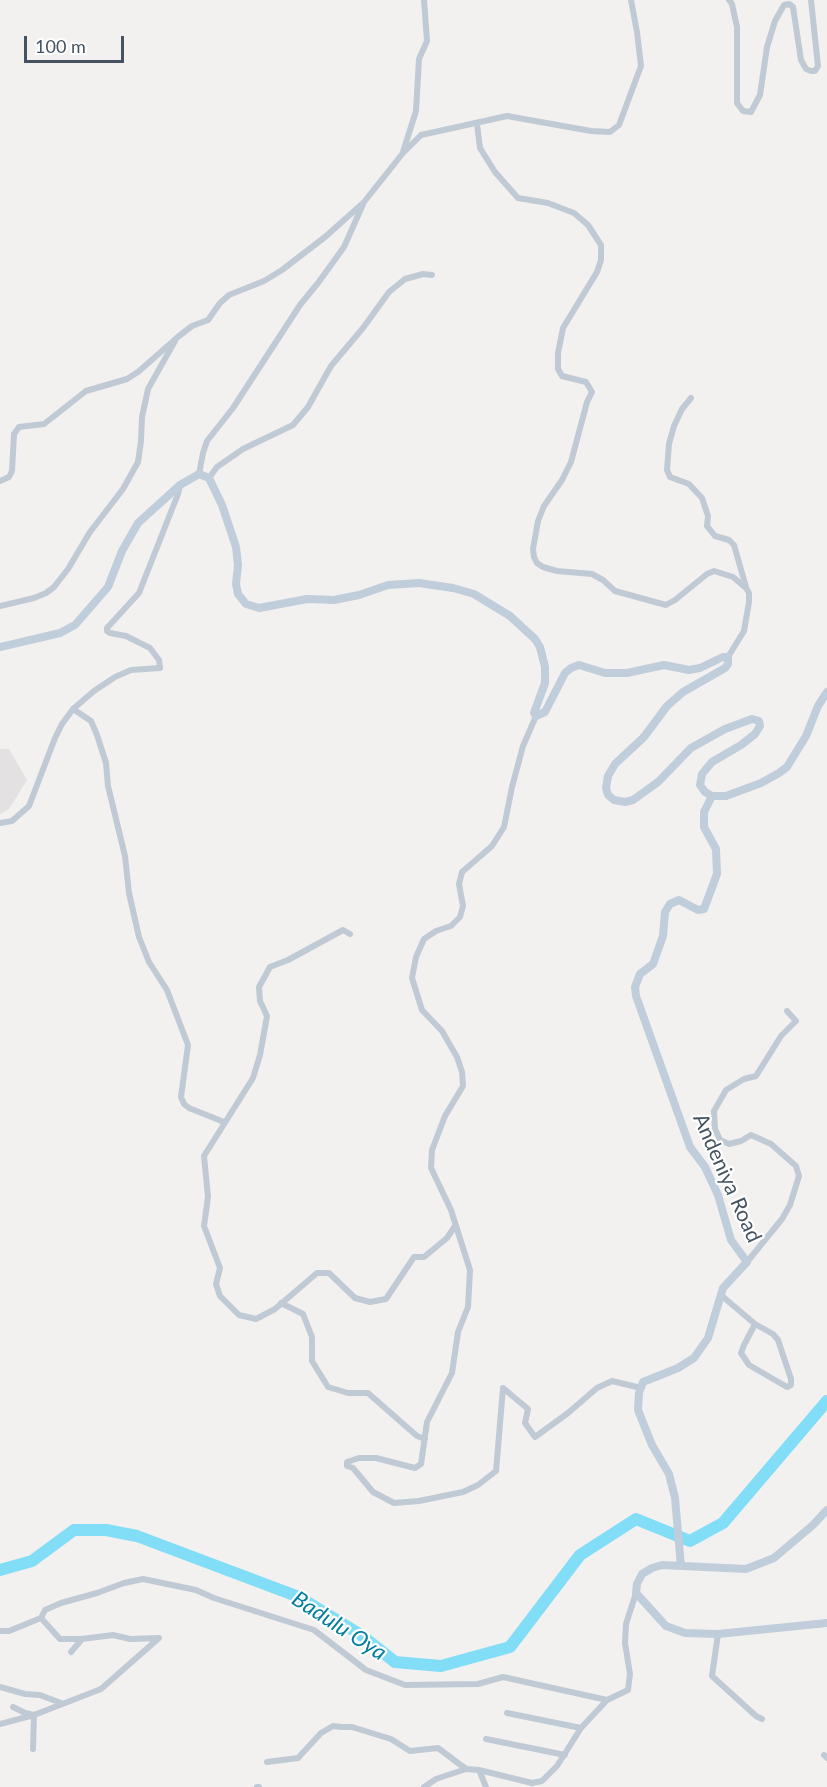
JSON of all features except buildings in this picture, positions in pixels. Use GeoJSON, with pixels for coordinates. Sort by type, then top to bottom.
{"type":"FeatureCollection","features":[{"type":"Feature","properties":{"kind":"street"},"geometry":{"type":"LineString","coordinates":[[403,153],[416,111],[419,59],[427,41],[424,0]]}},
{"type":"Feature","properties":{"kind":"street"},"geometry":{"type":"LineString","coordinates":[[0,480],[9,477],[12,471],[14,434],[19,427],[44,424],[86,391],[127,379],[178,336],[192,326],[208,320],[229,295],[264,281],[282,270],[325,237],[364,202],[403,153],[421,135],[507,116],[591,131],[610,132],[619,125],[641,66],[631,0]]}},
{"type":"Feature","properties":{"kind":"street"},"geometry":{"type":"LineString","coordinates":[[729,0],[732,4],[736,27],[737,103],[743,111],[751,112],[760,95],[767,47],[775,21],[784,5],[789,4],[793,7],[801,60],[806,69],[815,71],[818,66],[811,0]]}},
{"type":"Feature","properties":{"kind":"street"},"geometry":{"type":"LineString","coordinates":[[477,124],[480,148],[495,172],[518,198],[549,202],[574,213],[588,225],[601,245],[601,260],[597,272],[563,328],[558,353],[558,369],[562,376],[569,380],[586,382],[592,392],[587,402],[571,462],[538,520],[533,549],[537,563],[557,571],[592,574],[615,591],[666,605],[714,571],[733,577],[746,588]]}},
{"type":"Feature","properties":{"kind":"street"},"geometry":{"type":"LineString","coordinates":[[0,648],[60,633],[75,625],[108,587],[122,551],[138,523],[180,485],[199,474],[207,441],[233,408],[300,304],[344,247],[364,202]]}},
{"type":"Feature","properties":{"kind":"street"},"geometry":{"type":"LineString","coordinates":[[209,478],[217,467],[243,449],[294,424],[308,407],[331,366],[389,292],[405,279],[423,274],[432,275]]}},
{"type":"Feature","properties":{"kind":"street"},"geometry":{"type":"LineString","coordinates":[[0,606],[34,598],[54,587],[68,569],[90,532],[123,489],[138,462],[142,417],[148,389],[178,336]]}},
{"type":"Feature","properties":{"kind":"street"},"geometry":{"type":"LineString","coordinates":[[691,398],[682,409],[674,426],[669,444],[667,470],[670,477],[689,484],[702,498],[708,516],[707,526],[715,536],[729,540],[734,545],[749,593],[744,631],[728,657],[728,664],[725,668],[683,692],[667,706],[644,737],[615,764],[608,776],[606,788],[608,795],[614,800],[625,802],[633,800],[658,782],[691,748],[725,729],[752,719],[759,721],[760,726],[755,734],[712,762],[702,774],[700,785],[712,796],[726,796],[761,783],[787,767],[806,736],[818,706],[827,692]]}},
{"type":"Feature","properties":{"kind":"street"},"geometry":{"type":"LineString","coordinates":[[199,474],[209,478],[222,505],[236,547],[238,594],[246,604],[259,608],[307,599],[334,600],[359,595],[388,585],[419,583],[453,588],[474,594],[510,616],[535,639],[540,647],[545,667],[545,683],[534,712],[536,716],[523,746],[504,827],[492,846],[462,872],[459,884],[463,906],[460,917],[451,926],[436,931],[424,939],[416,957],[412,978],[422,1010],[442,1031],[457,1057],[462,1072],[463,1086],[445,1116],[432,1150],[431,1168],[451,1210],[470,1270],[468,1306],[458,1332],[452,1373],[427,1422],[421,1464],[415,1468],[376,1458],[359,1458],[347,1462],[347,1466],[353,1468],[374,1492],[394,1503],[419,1501],[463,1492],[478,1485],[496,1471],[503,1388],[528,1409],[525,1423],[535,1437],[597,1388],[612,1381],[641,1388],[638,1410],[652,1445],[669,1474],[675,1498],[681,1566]]}},
{"type":"Feature","properties":{"kind":"street"},"geometry":{"type":"LineString","coordinates":[[0,823],[12,821],[29,806],[55,738],[73,709],[115,677],[131,670],[160,668],[159,660],[150,648],[126,636],[110,633],[107,628],[139,593],[180,485]]}},
{"type":"Feature","properties":{"kind":"street"},"geometry":{"type":"LineString","coordinates":[[536,716],[545,712],[566,673],[579,665],[605,673],[627,673],[664,665],[689,670],[728,657]]}},
{"type":"Feature","properties":{"kind":"street"},"geometry":{"type":"LineString","coordinates":[[73,709],[92,721],[97,735],[106,763],[108,786],[125,856],[129,893],[139,937],[149,962],[167,990],[188,1045],[181,1097],[189,1108],[224,1122]]}},
{"type":"Feature","properties":{"kind":"street","name":"Andeniya Road"},"geometry":{"type":"LineString","coordinates":[[641,1388],[643,1382],[678,1368],[694,1358],[708,1338],[723,1288],[747,1262],[731,1240],[718,1195],[705,1167],[690,1147],[636,996],[635,987],[640,974],[653,964],[663,936],[665,912],[669,904],[679,900],[698,910],[704,909],[717,874],[716,849],[704,827],[704,812],[712,796]]}},
{"type":"Feature","properties":{"kind":"street"},"geometry":{"type":"LineString","coordinates":[[350,934],[344,930],[270,967],[259,987],[260,1001],[267,1016],[253,1078],[204,1155],[208,1197],[204,1226],[220,1268],[216,1284],[220,1296],[238,1315],[256,1319],[281,1303],[317,1274],[328,1273],[356,1298],[370,1302],[386,1299],[414,1257],[424,1257],[447,1238],[455,1226]]}},
{"type":"Feature","properties":{"kind":"street"},"geometry":{"type":"LineString","coordinates":[[747,1262],[782,1219],[790,1205],[799,1176],[796,1166],[771,1144],[751,1135],[729,1144],[720,1140],[715,1129],[714,1111],[726,1090],[744,1079],[756,1076],[781,1036],[796,1021],[787,1011]]}},
{"type":"Feature","properties":{"kind":"street"},"geometry":{"type":"LineString","coordinates":[[722,1296],[778,1340],[791,1379],[791,1385],[787,1388],[749,1365],[741,1353],[756,1324]]}},
{"type":"Feature","properties":{"kind":"street"},"geometry":{"type":"LineString","coordinates":[[281,1303],[303,1314],[312,1337],[312,1361],[328,1387],[348,1394],[368,1393],[417,1436],[425,1439]]}},
{"type":"Feature","properties":{"kind":"street"},"geometry":{"type":"LineString","coordinates":[[424,1787],[436,1779],[466,1769],[532,1783],[542,1781],[557,1766],[581,1728],[608,1700],[628,1690],[630,1674],[625,1643],[626,1624],[642,1574],[662,1565],[746,1569],[774,1558],[827,1510]]}},
{"type":"Feature","properties":{"kind":"street"},"geometry":{"type":"LineString","coordinates":[[0,1631],[9,1631],[41,1618],[45,1610],[61,1603],[124,1583],[143,1580],[196,1590],[314,1630],[366,1670],[405,1685],[478,1684],[503,1677],[608,1700]]}},
{"type":"Feature","properties":{"kind":"street"},"geometry":{"type":"LineString","coordinates":[[636,1593],[666,1626],[685,1633],[718,1634],[827,1623]]}},
{"type":"Feature","properties":{"kind":"street"},"geometry":{"type":"LineString","coordinates":[[0,1724],[34,1715],[101,1689],[159,1638],[130,1639],[113,1635],[60,1639],[41,1618]]}},
{"type":"Feature","properties":{"kind":"street"},"geometry":{"type":"LineString","coordinates":[[718,1634],[712,1676],[762,1719]]}},
{"type":"Feature","properties":{"kind":"street"},"geometry":{"type":"LineString","coordinates":[[71,1652],[82,1639]]}},
{"type":"Feature","properties":{"kind":"street"},"geometry":{"type":"LineString","coordinates":[[0,1687],[25,1694],[40,1695],[61,1703]]}},
{"type":"Feature","properties":{"kind":"street"},"geometry":{"type":"LineString","coordinates":[[13,1707],[34,1715]]}},
{"type":"Feature","properties":{"kind":"street"},"geometry":{"type":"LineString","coordinates":[[507,1713],[581,1728]]}},
{"type":"Feature","properties":{"kind":"street"},"geometry":{"type":"LineString","coordinates":[[33,1749],[34,1715]]}},
{"type":"Feature","properties":{"kind":"street"},"geometry":{"type":"LineString","coordinates":[[267,1762],[298,1758],[321,1733],[333,1726],[352,1727],[391,1739],[410,1751],[438,1748],[466,1769]]}},
{"type":"Feature","properties":{"kind":"street"},"geometry":{"type":"LineString","coordinates":[[486,1739],[565,1755]]}},
{"type":"Feature","properties":{"kind":"street"},"geometry":{"type":"LineString","coordinates":[[309,1746],[311,1754]]}},
{"type":"Feature","properties":{"kind":"street"},"geometry":{"type":"LineString","coordinates":[[479,1770],[486,1787]]}},
{"type":"Feature","properties":{"kind":"shaded area"},"geometry":{"type":"Polygon","coordinates":[[[0,749],[9,749],[27,780],[9,809],[0,814],[0,749]]]}},
{"type":"Feature","properties":{"kind":"waterway","name":"Badulu Oya"},"geometry":{"type":"LineString","coordinates":[[0,1570],[32,1561],[74,1530],[106,1530],[137,1536],[299,1597],[361,1635],[395,1662],[441,1666],[510,1647],[580,1555],[636,1519],[690,1541],[723,1523],[827,1401]]}}]}
